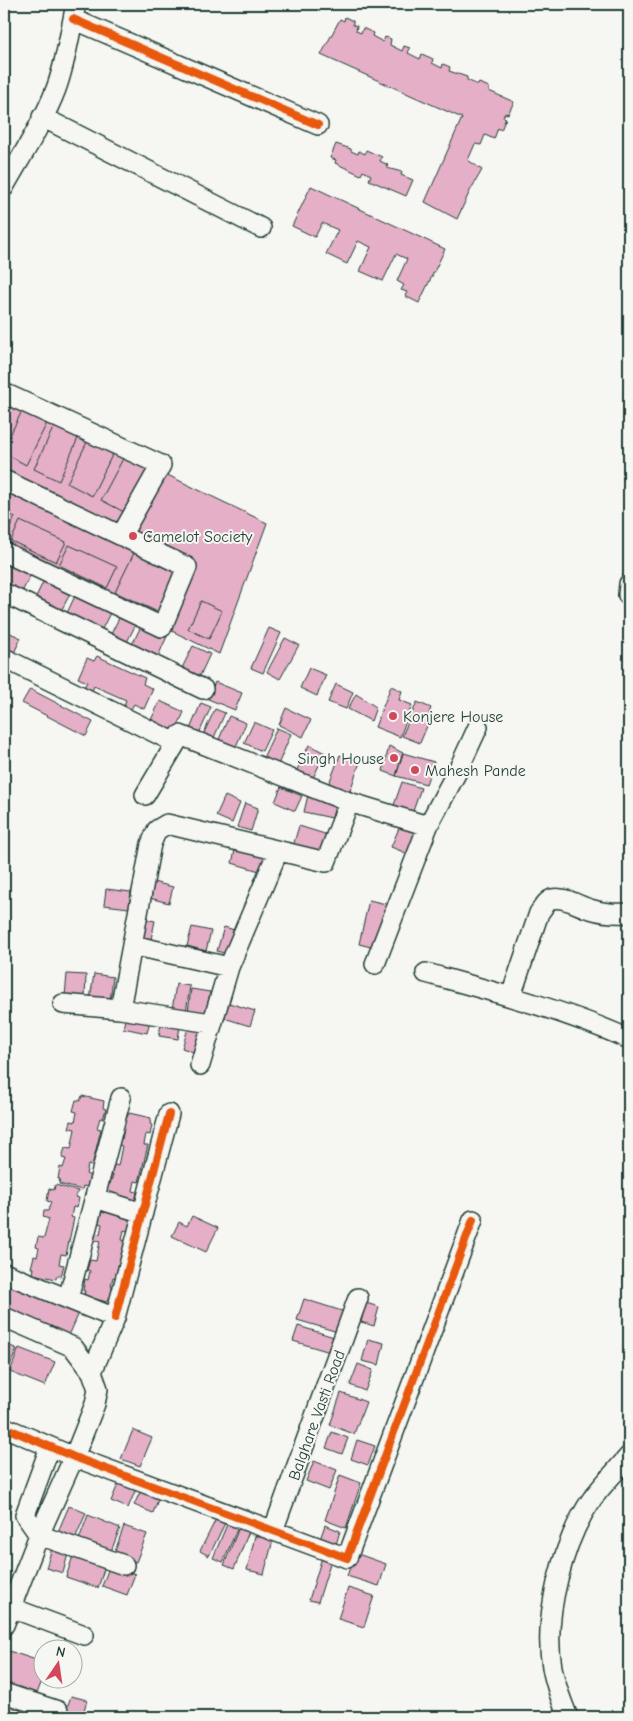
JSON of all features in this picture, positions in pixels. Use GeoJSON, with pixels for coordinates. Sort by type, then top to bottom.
{"type":"FeatureCollection","features":[{"type":"Feature","properties":{"kind":"street"},"geometry":{"type":"LineString","coordinates":[[4,187],[56,90],[65,60],[75,11],[318,125]]}},
{"type":"Feature","properties":{"kind":"street"},"geometry":{"type":"LineString","coordinates":[[42,117],[261,228]]}},
{"type":"Feature","properties":{"kind":"street"},"geometry":{"type":"LineString","coordinates":[[4,393],[160,465],[121,536]]}},
{"type":"Feature","properties":{"kind":"street"},"geometry":{"type":"LineString","coordinates":[[4,480],[187,567],[162,627],[4,552]]}},
{"type":"Feature","properties":{"kind":"street"},"geometry":{"type":"LineString","coordinates":[[629,584],[629,596]]}},
{"type":"Feature","properties":{"kind":"street"},"geometry":{"type":"LineString","coordinates":[[4,593],[203,689]]}},
{"type":"Feature","properties":{"kind":"street"},"geometry":{"type":"LineString","coordinates":[[4,658],[176,744],[145,795]]}},
{"type":"Feature","properties":{"kind":"street"},"geometry":{"type":"LineString","coordinates":[[375,964],[428,826],[460,766],[478,727]]}},
{"type":"Feature","properties":{"kind":"street"},"geometry":{"type":"LineString","coordinates":[[180,735],[349,802],[428,826]]}},
{"type":"Feature","properties":{"kind":"street"},"geometry":{"type":"LineString","coordinates":[[120,1009],[151,844],[157,830],[167,824],[326,862],[349,802]]}},
{"type":"Feature","properties":{"kind":"street"},"geometry":{"type":"LineString","coordinates":[[200,1065],[229,967],[278,851]]}},
{"type":"Feature","properties":{"kind":"street"},"geometry":{"type":"LineString","coordinates":[[511,996],[539,913],[545,904],[557,899],[610,914],[629,914]]}},
{"type":"Feature","properties":{"kind":"street"},"geometry":{"type":"LineString","coordinates":[[132,945],[229,967]]}},
{"type":"Feature","properties":{"kind":"street"},"geometry":{"type":"LineString","coordinates":[[426,973],[511,996],[594,1024],[629,1040]]}},
{"type":"Feature","properties":{"kind":"street"},"geometry":{"type":"LineString","coordinates":[[63,1004],[120,1009],[211,1023]]}},
{"type":"Feature","properties":{"kind":"street"},"geometry":{"type":"LineString","coordinates":[[68,1299],[121,1098]]}},
{"type":"Feature","properties":{"kind":"street"},"geometry":{"type":"LineString","coordinates":[[92,1372],[115,1318],[169,1114]]}},
{"type":"Feature","properties":{"kind":"street"},"geometry":{"type":"LineString","coordinates":[[95,1198],[143,1212]]}},
{"type":"Feature","properties":{"kind":"street"},"geometry":{"type":"LineString","coordinates":[[4,1427],[74,1457],[347,1558],[472,1220]]}},
{"type":"Feature","properties":{"kind":"street"},"geometry":{"type":"LineString","coordinates":[[4,1274],[115,1318]]}},
{"type":"Feature","properties":{"kind":"street","name":"Balghare Vasti Road"},"geometry":{"type":"LineString","coordinates":[[273,1531],[358,1298]]}},
{"type":"Feature","properties":{"kind":"street"},"geometry":{"type":"LineString","coordinates":[[4,1317],[73,1347],[92,1372],[98,1389],[95,1404],[74,1457],[6,1612],[84,1635]]}},
{"type":"Feature","properties":{"kind":"street"},"geometry":{"type":"LineString","coordinates":[[50,1447],[25,1515],[39,1535],[124,1565]]}},
{"type":"Feature","properties":{"kind":"street"},"geometry":{"type":"LineString","coordinates":[[568,1717],[556,1688],[551,1664],[550,1624],[557,1584],[568,1542],[592,1499],[629,1456]]}},
{"type":"Feature","properties":{"kind":"street"},"geometry":{"type":"LineString","coordinates":[[4,1693],[58,1711]]}},
{"type":"Feature","properties":{"kind":"building"},"geometry":{"type":"Polygon","coordinates":[[[345,17],[353,21],[353,25],[357,26],[356,31],[361,33],[363,28],[373,33],[372,36],[383,42],[385,37],[391,39],[390,45],[402,51],[404,46],[410,48],[408,53],[420,59],[422,54],[433,59],[432,63],[442,68],[443,64],[450,67],[449,71],[467,77],[467,80],[478,85],[479,83],[489,87],[489,91],[514,102],[508,114],[505,113],[503,117],[506,118],[501,130],[498,128],[494,139],[485,135],[481,145],[475,144],[468,160],[482,170],[457,219],[425,202],[462,118],[321,55],[340,19],[344,21],[345,17]]]}},
{"type":"Feature","properties":{"kind":"building"},"geometry":{"type":"Polygon","coordinates":[[[336,144],[351,149],[351,151],[358,154],[359,151],[365,154],[366,150],[382,157],[380,161],[388,165],[387,168],[402,172],[401,175],[413,180],[406,196],[369,180],[371,175],[363,171],[361,175],[335,163],[336,160],[330,158],[336,144]]]}},
{"type":"Feature","properties":{"kind":"building"},"geometry":{"type":"Polygon","coordinates":[[[311,186],[445,249],[419,303],[405,296],[407,292],[401,290],[404,285],[397,281],[407,259],[396,254],[383,281],[360,271],[371,247],[358,241],[347,264],[326,254],[338,230],[322,223],[315,237],[292,226],[311,186]]]}},
{"type":"Feature","properties":{"kind":"building","name":"Camelot Society"},"geometry":{"type":"Polygon","coordinates":[[[4,396],[267,523],[219,654],[4,549],[4,396]]]}},
{"type":"Feature","properties":{"kind":"building"},"geometry":{"type":"Polygon","coordinates":[[[23,409],[48,421],[26,465],[4,453],[4,447],[23,409]]]}},
{"type":"Feature","properties":{"kind":"building"},"geometry":{"type":"Polygon","coordinates":[[[55,424],[79,436],[59,481],[34,469],[55,424]]]}},
{"type":"Feature","properties":{"kind":"building"},"geometry":{"type":"Polygon","coordinates":[[[90,436],[115,449],[92,496],[67,483],[90,436]]]}},
{"type":"Feature","properties":{"kind":"building"},"geometry":{"type":"Polygon","coordinates":[[[126,453],[152,466],[128,514],[101,500],[126,453]]]}},
{"type":"Feature","properties":{"kind":"building"},"geometry":{"type":"Polygon","coordinates":[[[4,512],[15,517],[5,538],[4,538],[4,512]]]}},
{"type":"Feature","properties":{"kind":"building"},"geometry":{"type":"Polygon","coordinates":[[[20,521],[66,542],[56,562],[11,541],[20,521]]]}},
{"type":"Feature","properties":{"kind":"building"},"geometry":{"type":"Polygon","coordinates":[[[69,545],[117,567],[107,588],[59,565],[69,545]]]}},
{"type":"Feature","properties":{"kind":"building"},"geometry":{"type":"Polygon","coordinates":[[[135,551],[180,572],[160,613],[115,592],[135,551]]]}},
{"type":"Feature","properties":{"kind":"building"},"geometry":{"type":"Polygon","coordinates":[[[4,561],[31,574],[21,594],[4,586],[4,561]]]}},
{"type":"Feature","properties":{"kind":"building"},"geometry":{"type":"Polygon","coordinates":[[[44,580],[71,592],[61,611],[35,599],[44,580]]]}},
{"type":"Feature","properties":{"kind":"building"},"geometry":{"type":"Polygon","coordinates":[[[75,596],[110,613],[102,629],[67,613],[75,596]]]}},
{"type":"Feature","properties":{"kind":"building"},"geometry":{"type":"Polygon","coordinates":[[[201,601],[222,611],[209,639],[188,629],[201,601]]]}},
{"type":"Feature","properties":{"kind":"building"},"geometry":{"type":"Polygon","coordinates":[[[121,614],[137,622],[124,648],[108,640],[121,614]]]}},
{"type":"Feature","properties":{"kind":"building"},"geometry":{"type":"Polygon","coordinates":[[[144,620],[169,632],[155,663],[129,651],[144,620]]]}},
{"type":"Feature","properties":{"kind":"building"},"geometry":{"type":"Polygon","coordinates":[[[269,628],[281,633],[263,673],[251,668],[269,628]]]}},
{"type":"Feature","properties":{"kind":"building"},"geometry":{"type":"Polygon","coordinates":[[[4,630],[21,638],[12,657],[4,653],[4,630]]]}},
{"type":"Feature","properties":{"kind":"building"},"geometry":{"type":"Polygon","coordinates":[[[285,638],[299,645],[280,679],[267,672],[285,638]]]}},
{"type":"Feature","properties":{"kind":"building"},"geometry":{"type":"Polygon","coordinates":[[[193,646],[210,654],[198,680],[180,672],[193,646]]]}},
{"type":"Feature","properties":{"kind":"building"},"geometry":{"type":"Polygon","coordinates":[[[97,656],[145,678],[143,684],[153,689],[144,709],[134,704],[131,709],[124,705],[126,700],[94,686],[92,691],[84,687],[87,682],[78,678],[87,658],[94,661],[97,656]]]}},
{"type":"Feature","properties":{"kind":"building"},"geometry":{"type":"Polygon","coordinates":[[[309,668],[326,675],[317,696],[300,688],[309,668]]]}},
{"type":"Feature","properties":{"kind":"building"},"geometry":{"type":"Polygon","coordinates":[[[215,682],[242,693],[235,710],[208,699],[215,682]]]}},
{"type":"Feature","properties":{"kind":"building"},"geometry":{"type":"Polygon","coordinates":[[[336,684],[353,692],[346,709],[328,702],[336,684]]]}},
{"type":"Feature","properties":{"kind":"building","name":"Konjere House"},"geometry":{"type":"Polygon","coordinates":[[[391,686],[402,691],[399,700],[412,705],[400,737],[375,727],[391,686]]]}},
{"type":"Feature","properties":{"kind":"building"},"geometry":{"type":"Polygon","coordinates":[[[30,689],[93,722],[86,736],[22,703],[30,689]]]}},
{"type":"Feature","properties":{"kind":"building"},"geometry":{"type":"Polygon","coordinates":[[[356,694],[376,707],[371,721],[348,709],[356,694]]]}},
{"type":"Feature","properties":{"kind":"building"},"geometry":{"type":"Polygon","coordinates":[[[160,701],[184,712],[174,735],[149,724],[160,701]]]}},
{"type":"Feature","properties":{"kind":"building"},"geometry":{"type":"Polygon","coordinates":[[[417,702],[431,708],[429,713],[432,714],[420,743],[402,736],[417,702]]]}},
{"type":"Feature","properties":{"kind":"building"},"geometry":{"type":"Polygon","coordinates":[[[201,703],[211,707],[197,738],[188,734],[201,703]]]}},
{"type":"Feature","properties":{"kind":"building"},"geometry":{"type":"Polygon","coordinates":[[[286,708],[311,720],[303,737],[279,725],[286,708]]]}},
{"type":"Feature","properties":{"kind":"building"},"geometry":{"type":"Polygon","coordinates":[[[215,709],[225,713],[212,742],[202,737],[215,709]]]}},
{"type":"Feature","properties":{"kind":"building"},"geometry":{"type":"Polygon","coordinates":[[[229,716],[246,723],[234,751],[217,744],[229,716]]]}},
{"type":"Feature","properties":{"kind":"building"},"geometry":{"type":"Polygon","coordinates":[[[254,722],[272,730],[262,751],[244,743],[254,722]]]}},
{"type":"Feature","properties":{"kind":"building"},"geometry":{"type":"Polygon","coordinates":[[[277,728],[291,734],[277,767],[262,760],[277,728]]]}},
{"type":"Feature","properties":{"kind":"building"},"geometry":{"type":"Polygon","coordinates":[[[309,745],[325,753],[310,784],[294,776],[309,745]]]}},
{"type":"Feature","properties":{"kind":"building","name":"Singh House"},"geometry":{"type":"Polygon","coordinates":[[[389,746],[403,753],[396,776],[383,771],[389,746]]]}},
{"type":"Feature","properties":{"kind":"building","name":"Mahesh Pande"},"geometry":{"type":"Polygon","coordinates":[[[403,753],[434,762],[426,784],[396,776],[403,753]]]}},
{"type":"Feature","properties":{"kind":"building"},"geometry":{"type":"Polygon","coordinates":[[[340,755],[360,762],[349,794],[328,786],[340,755]]]}},
{"type":"Feature","properties":{"kind":"building"},"geometry":{"type":"Polygon","coordinates":[[[402,782],[421,788],[412,814],[393,808],[402,782]]]}},
{"type":"Feature","properties":{"kind":"building"},"geometry":{"type":"Polygon","coordinates":[[[281,787],[302,796],[295,811],[275,802],[281,787]]]}},
{"type":"Feature","properties":{"kind":"building"},"geometry":{"type":"Polygon","coordinates":[[[308,795],[336,801],[332,818],[304,812],[308,795]]]}},
{"type":"Feature","properties":{"kind":"building"},"geometry":{"type":"Polygon","coordinates":[[[225,796],[240,803],[232,823],[216,816],[225,796]]]}},
{"type":"Feature","properties":{"kind":"building"},"geometry":{"type":"Polygon","coordinates":[[[245,803],[258,808],[251,831],[237,827],[245,803]]]}},
{"type":"Feature","properties":{"kind":"building"},"geometry":{"type":"Polygon","coordinates":[[[402,821],[422,829],[411,855],[391,847],[402,821]]]}},
{"type":"Feature","properties":{"kind":"building"},"geometry":{"type":"Polygon","coordinates":[[[299,826],[328,835],[322,854],[293,846],[299,826]]]}},
{"type":"Feature","properties":{"kind":"building"},"geometry":{"type":"Polygon","coordinates":[[[236,846],[268,855],[263,872],[232,863],[236,846]]]}},
{"type":"Feature","properties":{"kind":"building"},"geometry":{"type":"Polygon","coordinates":[[[153,882],[173,887],[169,903],[149,898],[153,882]]]}},
{"type":"Feature","properties":{"kind":"building"},"geometry":{"type":"Polygon","coordinates":[[[106,889],[131,892],[129,908],[104,905],[106,889]]]}},
{"type":"Feature","properties":{"kind":"building"},"geometry":{"type":"Polygon","coordinates":[[[369,900],[386,904],[375,948],[359,944],[369,900]]]}},
{"type":"Feature","properties":{"kind":"building"},"geometry":{"type":"Polygon","coordinates":[[[145,919],[155,921],[151,939],[141,937],[145,919]]]}},
{"type":"Feature","properties":{"kind":"building"},"geometry":{"type":"Polygon","coordinates":[[[192,927],[211,931],[206,951],[187,946],[192,927]]]}},
{"type":"Feature","properties":{"kind":"building"},"geometry":{"type":"Polygon","coordinates":[[[224,927],[238,931],[230,955],[217,951],[224,927]]]}},
{"type":"Feature","properties":{"kind":"building"},"geometry":{"type":"Polygon","coordinates":[[[67,974],[86,975],[85,997],[65,996],[67,974]]]}},
{"type":"Feature","properties":{"kind":"building"},"geometry":{"type":"Polygon","coordinates":[[[94,974],[113,977],[110,1002],[90,999],[94,974]]]}},
{"type":"Feature","properties":{"kind":"building"},"geometry":{"type":"Polygon","coordinates":[[[176,984],[190,986],[186,1012],[172,1010],[176,984]]]}},
{"type":"Feature","properties":{"kind":"building"},"geometry":{"type":"Polygon","coordinates":[[[191,989],[210,992],[206,1015],[188,1012],[191,989]]]}},
{"type":"Feature","properties":{"kind":"building"},"geometry":{"type":"Polygon","coordinates":[[[229,1003],[255,1011],[250,1026],[224,1018],[229,1003]]]}},
{"type":"Feature","properties":{"kind":"building"},"geometry":{"type":"Polygon","coordinates":[[[126,1016],[150,1021],[147,1033],[123,1028],[126,1016]]]}},
{"type":"Feature","properties":{"kind":"building"},"geometry":{"type":"Polygon","coordinates":[[[161,1023],[180,1026],[178,1039],[159,1036],[161,1023]]]}},
{"type":"Feature","properties":{"kind":"building"},"geometry":{"type":"Polygon","coordinates":[[[189,1025],[203,1030],[196,1053],[182,1048],[189,1025]]]}},
{"type":"Feature","properties":{"kind":"building"},"geometry":{"type":"Polygon","coordinates":[[[82,1096],[104,1101],[103,1108],[106,1109],[103,1119],[100,1118],[97,1128],[101,1129],[92,1166],[88,1165],[86,1174],[90,1176],[88,1187],[83,1186],[82,1190],[59,1184],[60,1179],[58,1179],[60,1167],[63,1168],[66,1159],[62,1158],[65,1148],[71,1149],[75,1129],[69,1128],[71,1121],[75,1122],[77,1112],[73,1111],[76,1100],[80,1101],[82,1096]]]}},
{"type":"Feature","properties":{"kind":"building"},"geometry":{"type":"Polygon","coordinates":[[[129,1113],[151,1118],[150,1124],[152,1125],[150,1135],[146,1134],[144,1145],[148,1145],[139,1182],[135,1181],[133,1191],[137,1192],[135,1203],[105,1195],[107,1184],[110,1184],[113,1175],[109,1175],[112,1164],[118,1166],[122,1146],[116,1144],[118,1138],[122,1139],[124,1129],[120,1128],[123,1116],[127,1117],[129,1113]]]}},
{"type":"Feature","properties":{"kind":"building"},"geometry":{"type":"Polygon","coordinates":[[[55,1185],[78,1191],[76,1197],[79,1198],[77,1208],[73,1207],[71,1217],[74,1218],[66,1255],[61,1254],[59,1264],[64,1265],[61,1276],[57,1275],[56,1279],[33,1274],[34,1268],[31,1268],[34,1256],[37,1257],[39,1248],[36,1247],[38,1237],[44,1238],[49,1219],[43,1217],[44,1211],[48,1211],[51,1202],[47,1201],[49,1189],[54,1190],[55,1185]]]}},
{"type":"Feature","properties":{"kind":"building"},"geometry":{"type":"Polygon","coordinates":[[[106,1208],[129,1213],[128,1220],[130,1221],[128,1231],[124,1230],[122,1240],[126,1241],[117,1278],[113,1277],[111,1286],[115,1287],[112,1299],[108,1298],[107,1302],[84,1296],[85,1291],[83,1291],[85,1279],[88,1280],[90,1271],[87,1270],[90,1260],[96,1261],[100,1241],[94,1240],[96,1233],[100,1234],[102,1224],[98,1223],[101,1212],[105,1213],[106,1208]]]}},
{"type":"Feature","properties":{"kind":"building"},"geometry":{"type":"Polygon","coordinates":[[[192,1216],[218,1228],[206,1252],[172,1236],[179,1222],[187,1226],[192,1216]]]}},
{"type":"Feature","properties":{"kind":"building"},"geometry":{"type":"Polygon","coordinates":[[[4,1279],[79,1313],[67,1340],[4,1312],[4,1279]]]}},
{"type":"Feature","properties":{"kind":"building"},"geometry":{"type":"Polygon","coordinates":[[[304,1299],[345,1312],[338,1332],[297,1320],[304,1299]]]}},
{"type":"Feature","properties":{"kind":"building"},"geometry":{"type":"Polygon","coordinates":[[[366,1303],[379,1307],[374,1326],[361,1322],[366,1303]]]}},
{"type":"Feature","properties":{"kind":"building"},"geometry":{"type":"Polygon","coordinates":[[[298,1326],[334,1337],[330,1352],[293,1341],[298,1326]]]}},
{"type":"Feature","properties":{"kind":"building"},"geometry":{"type":"Polygon","coordinates":[[[368,1339],[384,1343],[379,1365],[362,1361],[368,1339]]]}},
{"type":"Feature","properties":{"kind":"building"},"geometry":{"type":"Polygon","coordinates":[[[4,1343],[17,1349],[8,1370],[4,1368],[4,1343]]]}},
{"type":"Feature","properties":{"kind":"building"},"geometry":{"type":"Polygon","coordinates":[[[19,1348],[55,1362],[45,1386],[10,1372],[19,1348]]]}},
{"type":"Feature","properties":{"kind":"building"},"geometry":{"type":"Polygon","coordinates":[[[358,1364],[373,1370],[365,1391],[350,1385],[358,1364]]]}},
{"type":"Feature","properties":{"kind":"building"},"geometry":{"type":"Polygon","coordinates":[[[341,1393],[366,1402],[354,1434],[330,1425],[341,1393]]]}},
{"type":"Feature","properties":{"kind":"building"},"geometry":{"type":"Polygon","coordinates":[[[133,1430],[152,1438],[140,1466],[121,1459],[133,1430]]]}},
{"type":"Feature","properties":{"kind":"building"},"geometry":{"type":"Polygon","coordinates":[[[332,1432],[348,1438],[342,1454],[326,1448],[332,1432]]]}},
{"type":"Feature","properties":{"kind":"building"},"geometry":{"type":"Polygon","coordinates":[[[357,1440],[375,1446],[368,1465],[351,1459],[357,1440]]]}},
{"type":"Feature","properties":{"kind":"building"},"geometry":{"type":"Polygon","coordinates":[[[314,1461],[337,1470],[329,1490],[306,1481],[314,1461]]]}},
{"type":"Feature","properties":{"kind":"building"},"geometry":{"type":"Polygon","coordinates":[[[340,1475],[361,1483],[346,1528],[325,1520],[340,1475]]]}},
{"type":"Feature","properties":{"kind":"building"},"geometry":{"type":"Polygon","coordinates":[[[119,1482],[136,1489],[128,1508],[111,1501],[119,1482]]]}},
{"type":"Feature","properties":{"kind":"building"},"geometry":{"type":"Polygon","coordinates":[[[141,1490],[159,1497],[153,1513],[134,1505],[141,1490]]]}},
{"type":"Feature","properties":{"kind":"building"},"geometry":{"type":"Polygon","coordinates":[[[4,1500],[12,1504],[4,1528],[4,1500]]]}},
{"type":"Feature","properties":{"kind":"building"},"geometry":{"type":"Polygon","coordinates":[[[69,1506],[86,1513],[74,1541],[57,1534],[69,1506]]]}},
{"type":"Feature","properties":{"kind":"building"},"geometry":{"type":"Polygon","coordinates":[[[88,1515],[120,1528],[110,1554],[78,1542],[88,1515]]]}},
{"type":"Feature","properties":{"kind":"building"},"geometry":{"type":"Polygon","coordinates":[[[216,1519],[225,1523],[209,1556],[200,1551],[216,1519]]]}},
{"type":"Feature","properties":{"kind":"building"},"geometry":{"type":"Polygon","coordinates":[[[228,1522],[238,1527],[223,1562],[213,1558],[228,1522]]]}},
{"type":"Feature","properties":{"kind":"building"},"geometry":{"type":"Polygon","coordinates":[[[240,1525],[250,1529],[234,1569],[224,1565],[240,1525]]]}},
{"type":"Feature","properties":{"kind":"building"},"geometry":{"type":"Polygon","coordinates":[[[325,1525],[340,1531],[335,1548],[319,1542],[325,1525]]]}},
{"type":"Feature","properties":{"kind":"building"},"geometry":{"type":"Polygon","coordinates":[[[124,1526],[147,1534],[136,1562],[114,1554],[124,1526]]]}},
{"type":"Feature","properties":{"kind":"building"},"geometry":{"type":"Polygon","coordinates":[[[255,1536],[273,1540],[264,1574],[247,1570],[255,1536]]]}},
{"type":"Feature","properties":{"kind":"building"},"geometry":{"type":"Polygon","coordinates":[[[53,1545],[69,1550],[63,1573],[46,1568],[53,1545]]]}},
{"type":"Feature","properties":{"kind":"building"},"geometry":{"type":"Polygon","coordinates":[[[355,1553],[386,1564],[379,1586],[347,1576],[355,1553]]]}},
{"type":"Feature","properties":{"kind":"building"},"geometry":{"type":"Polygon","coordinates":[[[323,1554],[332,1557],[318,1602],[309,1600],[323,1554]]]}},
{"type":"Feature","properties":{"kind":"building"},"geometry":{"type":"Polygon","coordinates":[[[73,1556],[105,1566],[98,1588],[66,1577],[73,1556]]]}},
{"type":"Feature","properties":{"kind":"building"},"geometry":{"type":"Polygon","coordinates":[[[110,1565],[135,1574],[127,1595],[102,1586],[110,1565]]]}},
{"type":"Feature","properties":{"kind":"building"},"geometry":{"type":"Polygon","coordinates":[[[348,1588],[374,1596],[364,1627],[338,1619],[348,1588]]]}},
{"type":"Feature","properties":{"kind":"building"},"geometry":{"type":"Polygon","coordinates":[[[9,1651],[32,1659],[32,1688],[39,1688],[36,1696],[4,1685],[4,1665],[9,1651]]]}},
{"type":"Feature","properties":{"kind":"building"},"geometry":{"type":"Polygon","coordinates":[[[4,1695],[37,1709],[34,1717],[4,1717],[4,1695]]]}},
{"type":"Feature","properties":{"kind":"building"},"geometry":{"type":"Polygon","coordinates":[[[71,1696],[87,1700],[82,1717],[64,1717],[71,1696]]]}},
{"type":"Feature","properties":{"kind":"cycle path"},"geometry":{"type":"LineString","coordinates":[[73,19],[318,125]]}},
{"type":"Feature","properties":{"kind":"cycle path"},"geometry":{"type":"LineString","coordinates":[[115,1318],[169,1114]]}},
{"type":"Feature","properties":{"kind":"cycle path"},"geometry":{"type":"LineString","coordinates":[[4,1427],[74,1457],[347,1558],[473,1220]]}},
{"type":"Feature","properties":{"kind":"place","name":"Camelot Society"},"geometry":{"type":"Point","coordinates":[133,536]}},
{"type":"Feature","properties":{"kind":"place","name":"Konjere House"},"geometry":{"type":"Point","coordinates":[393,716]}},
{"type":"Feature","properties":{"kind":"place","name":"Singh House"},"geometry":{"type":"Point","coordinates":[394,758]}},
{"type":"Feature","properties":{"kind":"place","name":"Mahesh Pande"},"geometry":{"type":"Point","coordinates":[415,770]}}]}
